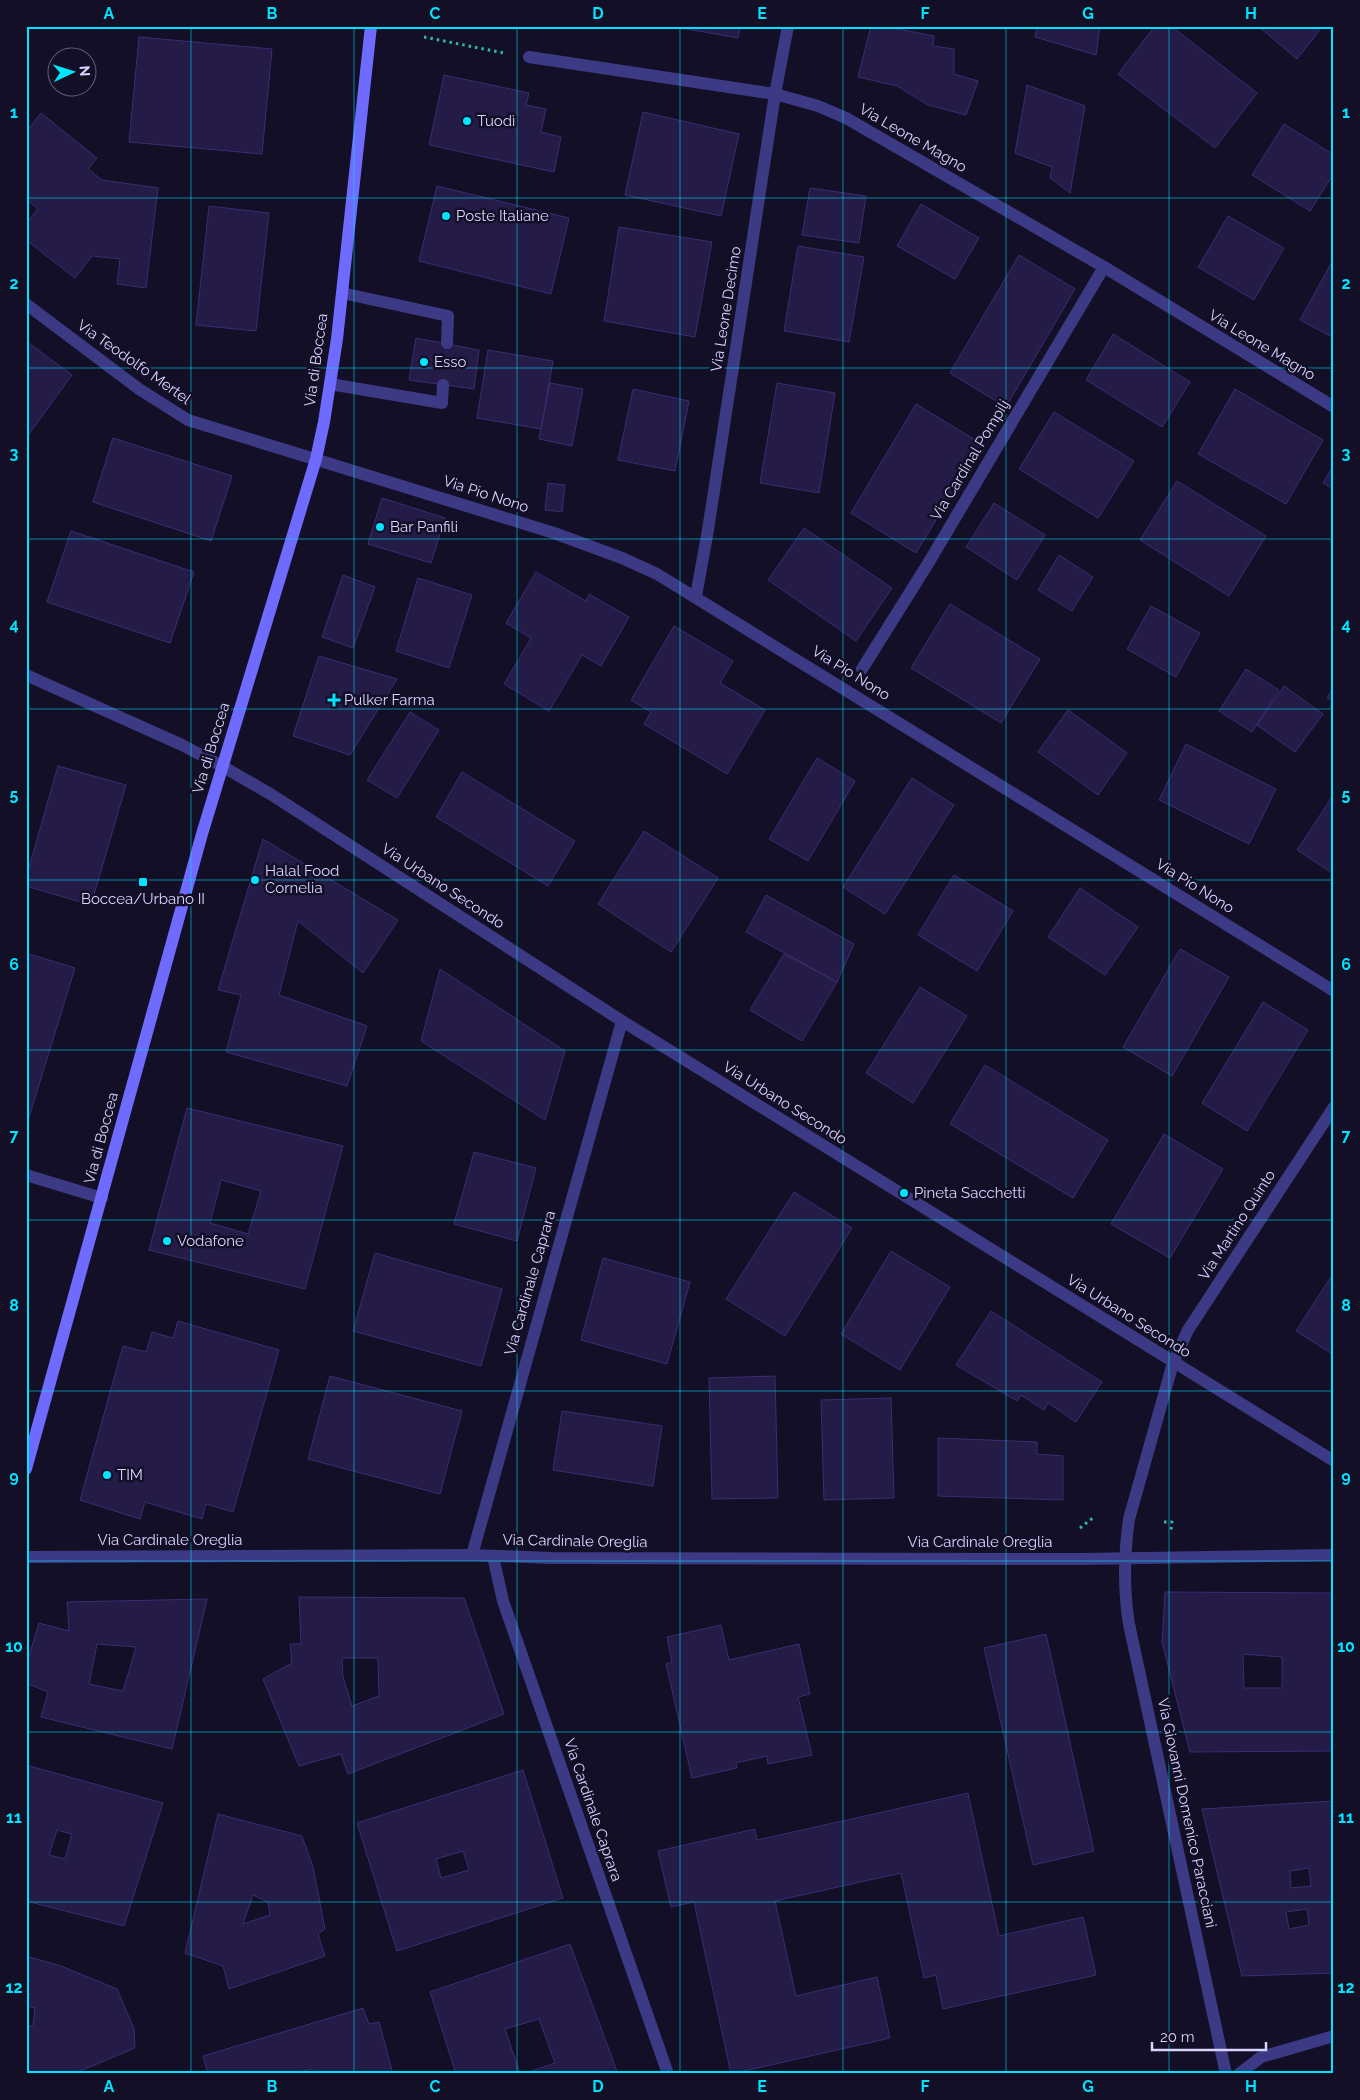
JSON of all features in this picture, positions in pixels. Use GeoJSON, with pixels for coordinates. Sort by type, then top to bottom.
{"type":"FeatureCollection","features":[{"type":"Feature","properties":{"kind":"main road","name":"Via di Boccea"},"geometry":{"type":"LineString","coordinates":[[26,1469],[222,766],[316,459],[330,384],[342,293],[371,26]]}},
{"type":"Feature","properties":{"kind":"street","name":"Via Leone Decimo"},"geometry":{"type":"LineString","coordinates":[[696,596],[775,94],[788,26]]}},
{"type":"Feature","properties":{"kind":"street","name":"Via Leone Magno"},"geometry":{"type":"LineString","coordinates":[[529,57],[775,94],[818,106],[846,118],[1104,268],[1334,407]]}},
{"type":"Feature","properties":{"kind":"street","name":"Via Cardinal Pompilj"},"geometry":{"type":"LineString","coordinates":[[862,669],[929,562],[1104,268]]}},
{"type":"Feature","properties":{"kind":"street"},"geometry":{"type":"LineString","coordinates":[[342,293],[448,316],[447,343]]}},
{"type":"Feature","properties":{"kind":"street","name":"Via Teodolfo Mertel"},"geometry":{"type":"LineString","coordinates":[[26,304],[139,389],[188,420],[316,459]]}},
{"type":"Feature","properties":{"kind":"street"},"geometry":{"type":"LineString","coordinates":[[330,384],[442,403],[443,385]]}},
{"type":"Feature","properties":{"kind":"street","name":"Via Pio Nono"},"geometry":{"type":"LineString","coordinates":[[316,459],[554,533],[640,566],[696,596],[1334,991]]}},
{"type":"Feature","properties":{"kind":"street","name":"Via Urbano Secondo"},"geometry":{"type":"LineString","coordinates":[[26,675],[182,745],[272,795],[622,1022],[1334,1461]]}},
{"type":"Feature","properties":{"kind":"street","name":"Via Cardinale Caprara"},"geometry":{"type":"LineString","coordinates":[[472,1555],[622,1022]]}},
{"type":"Feature","properties":{"kind":"street","name":"Via Martino Quinto"},"geometry":{"type":"LineString","coordinates":[[1124,1558],[1129,1519],[1173,1363],[1188,1330],[1334,1107]]}},
{"type":"Feature","properties":{"kind":"street"},"geometry":{"type":"LineString","coordinates":[[26,1175],[102,1198]]}},
{"type":"Feature","properties":{"kind":"street","name":"Via Cardinale Oreglia"},"geometry":{"type":"LineString","coordinates":[[26,1556],[472,1555],[665,1558],[1124,1558],[1334,1555]]}},
{"type":"Feature","properties":{"kind":"street","name":"Via Cardinale Caprara"},"geometry":{"type":"LineString","coordinates":[[493,1556],[503,1601],[668,2074]]}},
{"type":"Feature","properties":{"kind":"street","name":"Via Giovanni Domenico Paracciani"},"geometry":{"type":"LineString","coordinates":[[1124,1558],[1124,1595],[1129,1624],[1226,2074]]}},
{"type":"Feature","properties":{"kind":"street"},"geometry":{"type":"LineString","coordinates":[[1239,2074],[1261,2057],[1334,2036]]}},
{"type":"Feature","properties":{"kind":"path"},"geometry":{"type":"LineString","coordinates":[[424,37],[529,57]]}},
{"type":"Feature","properties":{"kind":"path"},"geometry":{"type":"LineString","coordinates":[[1080,1528],[1094,1517]]}},
{"type":"Feature","properties":{"kind":"path"},"geometry":{"type":"LineString","coordinates":[[1164,1522],[1172,1522],[1171,1530]]}},
{"type":"Feature","properties":{"kind":"building"},"geometry":{"type":"Polygon","coordinates":[[[670,26],[740,26],[738,38],[670,26]]]}},
{"type":"Feature","properties":{"kind":"building"},"geometry":{"type":"Polygon","coordinates":[[[871,26],[883,26],[934,36],[933,46],[954,49],[954,74],[978,81],[966,115],[928,105],[897,86],[858,77],[871,26]]]}},
{"type":"Feature","properties":{"kind":"building"},"geometry":{"type":"Polygon","coordinates":[[[1037,26],[1100,26],[1096,55],[1035,37],[1037,26]]]}},
{"type":"Feature","properties":{"kind":"building"},"geometry":{"type":"Polygon","coordinates":[[[1155,26],[1171,26],[1257,93],[1215,148],[1118,74],[1155,26]]]}},
{"type":"Feature","properties":{"kind":"building"},"geometry":{"type":"Polygon","coordinates":[[[1260,26],[1323,26],[1297,59],[1260,26]]]}},
{"type":"Feature","properties":{"kind":"building"},"geometry":{"type":"Polygon","coordinates":[[[139,37],[272,49],[262,154],[129,142],[139,37]]]}},
{"type":"Feature","properties":{"kind":"building"},"geometry":{"type":"Polygon","coordinates":[[[444,75],[529,93],[526,105],[546,109],[541,132],[561,137],[554,172],[429,145],[444,75]]]}},
{"type":"Feature","properties":{"kind":"building"},"geometry":{"type":"Polygon","coordinates":[[[1027,85],[1085,106],[1070,193],[1050,178],[1052,167],[1015,153],[1027,85]]]}},
{"type":"Feature","properties":{"kind":"building"},"geometry":{"type":"Polygon","coordinates":[[[643,112],[739,134],[721,216],[625,195],[643,112]]]}},
{"type":"Feature","properties":{"kind":"building"},"geometry":{"type":"Polygon","coordinates":[[[41,113],[97,158],[88,169],[102,180],[158,188],[146,288],[117,284],[120,259],[92,256],[75,278],[26,240],[26,224],[38,209],[26,199],[26,132],[41,113]]]}},
{"type":"Feature","properties":{"kind":"building"},"geometry":{"type":"Polygon","coordinates":[[[1284,124],[1334,155],[1334,173],[1310,211],[1252,175],[1284,124]]]}},
{"type":"Feature","properties":{"kind":"building"},"geometry":{"type":"Polygon","coordinates":[[[437,186],[569,218],[551,294],[419,261],[437,186]]]}},
{"type":"Feature","properties":{"kind":"building"},"geometry":{"type":"Polygon","coordinates":[[[810,188],[866,196],[859,243],[802,235],[810,188]]]}},
{"type":"Feature","properties":{"kind":"building"},"geometry":{"type":"Polygon","coordinates":[[[921,204],[979,238],[955,279],[897,246],[921,204]]]}},
{"type":"Feature","properties":{"kind":"building"},"geometry":{"type":"Polygon","coordinates":[[[209,206],[269,213],[256,331],[196,325],[209,206]]]}},
{"type":"Feature","properties":{"kind":"building"},"geometry":{"type":"Polygon","coordinates":[[[1228,216],[1284,248],[1254,300],[1198,267],[1228,216]]]}},
{"type":"Feature","properties":{"kind":"building"},"geometry":{"type":"Polygon","coordinates":[[[619,227],[712,242],[695,337],[604,321],[619,227]]]}},
{"type":"Feature","properties":{"kind":"building"},"geometry":{"type":"Polygon","coordinates":[[[798,246],[864,257],[849,342],[784,331],[798,246]]]}},
{"type":"Feature","properties":{"kind":"building"},"geometry":{"type":"Polygon","coordinates":[[[1019,255],[1075,289],[1006,407],[950,373],[1019,255]]]}},
{"type":"Feature","properties":{"kind":"building"},"geometry":{"type":"Polygon","coordinates":[[[1334,258],[1334,338],[1300,320],[1334,258]]]}},
{"type":"Feature","properties":{"kind":"building"},"geometry":{"type":"Polygon","coordinates":[[[1113,334],[1190,382],[1162,427],[1086,380],[1113,334]]]}},
{"type":"Feature","properties":{"kind":"building"},"geometry":{"type":"Polygon","coordinates":[[[416,338],[479,350],[474,389],[409,380],[416,338]]]}},
{"type":"Feature","properties":{"kind":"building"},"geometry":{"type":"Polygon","coordinates":[[[26,341],[72,375],[26,438],[26,341]]]}},
{"type":"Feature","properties":{"kind":"building"},"geometry":{"type":"Polygon","coordinates":[[[488,350],[553,361],[541,429],[477,418],[488,350]]]}},
{"type":"Feature","properties":{"kind":"building"},"geometry":{"type":"Polygon","coordinates":[[[550,383],[583,389],[572,446],[539,439],[550,383]]]}},
{"type":"Feature","properties":{"kind":"building"},"geometry":{"type":"Polygon","coordinates":[[[777,383],[835,393],[819,493],[760,483],[777,383]]]}},
{"type":"Feature","properties":{"kind":"building"},"geometry":{"type":"Polygon","coordinates":[[[633,389],[689,401],[675,471],[618,460],[633,389]]]}},
{"type":"Feature","properties":{"kind":"building"},"geometry":{"type":"Polygon","coordinates":[[[1235,389],[1323,440],[1286,504],[1198,454],[1235,389]]]}},
{"type":"Feature","properties":{"kind":"building"},"geometry":{"type":"Polygon","coordinates":[[[916,404],[982,444],[916,553],[851,513],[916,404]]]}},
{"type":"Feature","properties":{"kind":"building"},"geometry":{"type":"Polygon","coordinates":[[[1054,412],[1134,461],[1098,518],[1019,469],[1054,412]]]}},
{"type":"Feature","properties":{"kind":"building"},"geometry":{"type":"Polygon","coordinates":[[[113,438],[232,476],[211,541],[93,502],[113,438]]]}},
{"type":"Feature","properties":{"kind":"building"},"geometry":{"type":"Polygon","coordinates":[[[1334,465],[1334,489],[1323,483],[1334,465]]]}},
{"type":"Feature","properties":{"kind":"building"},"geometry":{"type":"Polygon","coordinates":[[[1177,481],[1266,536],[1229,596],[1140,540],[1177,481]]]}},
{"type":"Feature","properties":{"kind":"building"},"geometry":{"type":"Polygon","coordinates":[[[548,483],[565,485],[562,512],[545,510],[548,483]]]}},
{"type":"Feature","properties":{"kind":"building"},"geometry":{"type":"Polygon","coordinates":[[[382,498],[445,518],[431,563],[368,544],[382,498]]]}},
{"type":"Feature","properties":{"kind":"building"},"geometry":{"type":"Polygon","coordinates":[[[994,503],[1045,535],[1017,580],[966,547],[994,503]]]}},
{"type":"Feature","properties":{"kind":"building"},"geometry":{"type":"Polygon","coordinates":[[[804,528],[892,588],[856,641],[768,580],[804,528]]]}},
{"type":"Feature","properties":{"kind":"building"},"geometry":{"type":"Polygon","coordinates":[[[71,531],[194,572],[170,643],[47,602],[71,531]]]}},
{"type":"Feature","properties":{"kind":"building"},"geometry":{"type":"Polygon","coordinates":[[[1059,555],[1093,577],[1072,611],[1038,590],[1059,555]]]}},
{"type":"Feature","properties":{"kind":"building"},"geometry":{"type":"Polygon","coordinates":[[[536,572],[586,601],[589,594],[629,617],[601,666],[582,655],[549,711],[504,684],[531,638],[506,623],[536,572]]]}},
{"type":"Feature","properties":{"kind":"building"},"geometry":{"type":"Polygon","coordinates":[[[343,575],[375,587],[353,648],[322,637],[343,575]]]}},
{"type":"Feature","properties":{"kind":"building"},"geometry":{"type":"Polygon","coordinates":[[[418,578],[472,595],[449,668],[396,651],[418,578]]]}},
{"type":"Feature","properties":{"kind":"building"},"geometry":{"type":"Polygon","coordinates":[[[950,604],[1040,659],[1001,723],[911,668],[950,604]]]}},
{"type":"Feature","properties":{"kind":"building"},"geometry":{"type":"Polygon","coordinates":[[[1151,606],[1200,633],[1176,677],[1127,649],[1151,606]]]}},
{"type":"Feature","properties":{"kind":"building"},"geometry":{"type":"Polygon","coordinates":[[[674,626],[733,661],[720,683],[765,710],[727,774],[644,724],[651,712],[631,700],[674,626]]]}},
{"type":"Feature","properties":{"kind":"building"},"geometry":{"type":"Polygon","coordinates":[[[319,656],[397,679],[350,755],[293,736],[319,656]]]}},
{"type":"Feature","properties":{"kind":"building"},"geometry":{"type":"Polygon","coordinates":[[[1246,669],[1279,690],[1252,732],[1219,711],[1246,669]]]}},
{"type":"Feature","properties":{"kind":"building"},"geometry":{"type":"Polygon","coordinates":[[[1284,686],[1323,714],[1295,752],[1257,725],[1284,686]]]}},
{"type":"Feature","properties":{"kind":"building"},"geometry":{"type":"Polygon","coordinates":[[[1334,687],[1334,701],[1327,698],[1334,687]]]}},
{"type":"Feature","properties":{"kind":"building"},"geometry":{"type":"Polygon","coordinates":[[[1068,710],[1127,753],[1098,795],[1038,752],[1068,710]]]}},
{"type":"Feature","properties":{"kind":"building"},"geometry":{"type":"Polygon","coordinates":[[[410,712],[439,730],[397,798],[367,780],[410,712]]]}},
{"type":"Feature","properties":{"kind":"building"},"geometry":{"type":"Polygon","coordinates":[[[1186,744],[1276,789],[1249,844],[1159,800],[1186,744]]]}},
{"type":"Feature","properties":{"kind":"building"},"geometry":{"type":"Polygon","coordinates":[[[817,758],[855,781],[808,861],[769,839],[817,758]]]}},
{"type":"Feature","properties":{"kind":"building"},"geometry":{"type":"Polygon","coordinates":[[[58,766],[126,785],[91,905],[26,886],[26,878],[58,766]]]}},
{"type":"Feature","properties":{"kind":"building"},"geometry":{"type":"Polygon","coordinates":[[[462,772],[575,841],[548,886],[436,817],[462,772]]]}},
{"type":"Feature","properties":{"kind":"building"},"geometry":{"type":"Polygon","coordinates":[[[912,778],[954,805],[885,914],[843,887],[912,778]]]}},
{"type":"Feature","properties":{"kind":"building"},"geometry":{"type":"Polygon","coordinates":[[[1334,794],[1334,874],[1297,850],[1334,794]]]}},
{"type":"Feature","properties":{"kind":"building"},"geometry":{"type":"Polygon","coordinates":[[[644,831],[718,878],[671,952],[598,904],[644,831]]]}},
{"type":"Feature","properties":{"kind":"building"},"geometry":{"type":"Polygon","coordinates":[[[263,839],[398,920],[363,973],[298,921],[279,995],[367,1026],[347,1086],[226,1052],[241,995],[218,990],[263,839]]]}},
{"type":"Feature","properties":{"kind":"building"},"geometry":{"type":"Polygon","coordinates":[[[954,875],[1013,911],[977,971],[918,935],[954,875]]]}},
{"type":"Feature","properties":{"kind":"building"},"geometry":{"type":"Polygon","coordinates":[[[1080,888],[1138,927],[1105,975],[1048,937],[1080,888]]]}},
{"type":"Feature","properties":{"kind":"building"},"geometry":{"type":"Polygon","coordinates":[[[766,895],[854,944],[837,982],[746,932],[766,895]]]}},
{"type":"Feature","properties":{"kind":"building"},"geometry":{"type":"Polygon","coordinates":[[[1180,949],[1229,977],[1172,1076],[1123,1047],[1180,949]]]}},
{"type":"Feature","properties":{"kind":"building"},"geometry":{"type":"Polygon","coordinates":[[[26,953],[75,968],[26,1127],[26,953]]]}},
{"type":"Feature","properties":{"kind":"building"},"geometry":{"type":"Polygon","coordinates":[[[784,954],[837,982],[802,1041],[750,1010],[784,954]]]}},
{"type":"Feature","properties":{"kind":"building"},"geometry":{"type":"Polygon","coordinates":[[[440,969],[565,1051],[545,1120],[421,1041],[440,969]]]}},
{"type":"Feature","properties":{"kind":"building"},"geometry":{"type":"Polygon","coordinates":[[[920,987],[967,1016],[913,1103],[866,1073],[920,987]]]}},
{"type":"Feature","properties":{"kind":"building"},"geometry":{"type":"Polygon","coordinates":[[[1263,1002],[1308,1030],[1247,1131],[1202,1103],[1263,1002]]]}},
{"type":"Feature","properties":{"kind":"building"},"geometry":{"type":"Polygon","coordinates":[[[985,1065],[1108,1140],[1073,1198],[950,1124],[985,1065]]]}},
{"type":"Feature","properties":{"kind":"building"},"geometry":{"type":"Polygon","coordinates":[[[187,1108],[343,1146],[305,1289],[149,1250],[187,1108]],[[221,1180],[210,1223],[248,1234],[261,1191],[221,1180]]]}},
{"type":"Feature","properties":{"kind":"building"},"geometry":{"type":"Polygon","coordinates":[[[1164,1134],[1223,1169],[1170,1258],[1111,1224],[1164,1134]]]}},
{"type":"Feature","properties":{"kind":"building"},"geometry":{"type":"Polygon","coordinates":[[[474,1152],[536,1168],[517,1241],[454,1224],[474,1152]]]}},
{"type":"Feature","properties":{"kind":"building"},"geometry":{"type":"Polygon","coordinates":[[[794,1192],[852,1228],[785,1336],[726,1299],[794,1192]]]}},
{"type":"Feature","properties":{"kind":"building"},"geometry":{"type":"Polygon","coordinates":[[[891,1251],[950,1287],[900,1370],[841,1334],[891,1251]]]}},
{"type":"Feature","properties":{"kind":"building"},"geometry":{"type":"Polygon","coordinates":[[[375,1253],[502,1289],[481,1366],[353,1331],[375,1253]]]}},
{"type":"Feature","properties":{"kind":"building"},"geometry":{"type":"Polygon","coordinates":[[[603,1258],[690,1282],[667,1364],[581,1340],[603,1258]]]}},
{"type":"Feature","properties":{"kind":"building"},"geometry":{"type":"Polygon","coordinates":[[[1334,1272],[1334,1355],[1296,1331],[1334,1272]]]}},
{"type":"Feature","properties":{"kind":"building"},"geometry":{"type":"Polygon","coordinates":[[[991,1311],[1102,1382],[1076,1422],[1048,1403],[1044,1410],[1021,1395],[1017,1401],[956,1365],[991,1311]]]}},
{"type":"Feature","properties":{"kind":"building"},"geometry":{"type":"Polygon","coordinates":[[[178,1321],[279,1350],[233,1512],[206,1504],[202,1519],[145,1502],[140,1519],[80,1500],[123,1346],[146,1352],[152,1332],[173,1338],[178,1321]]]}},
{"type":"Feature","properties":{"kind":"building"},"geometry":{"type":"Polygon","coordinates":[[[330,1376],[462,1411],[440,1494],[308,1459],[330,1376]]]}},
{"type":"Feature","properties":{"kind":"building"},"geometry":{"type":"Polygon","coordinates":[[[775,1376],[778,1498],[712,1499],[709,1378],[775,1376]]]}},
{"type":"Feature","properties":{"kind":"building"},"geometry":{"type":"Polygon","coordinates":[[[891,1398],[894,1498],[824,1500],[821,1400],[891,1398]]]}},
{"type":"Feature","properties":{"kind":"building"},"geometry":{"type":"Polygon","coordinates":[[[562,1411],[662,1426],[653,1486],[553,1470],[562,1411]]]}},
{"type":"Feature","properties":{"kind":"building"},"geometry":{"type":"Polygon","coordinates":[[[938,1438],[1037,1442],[1037,1454],[1063,1456],[1063,1500],[938,1496],[938,1438]]]}},
{"type":"Feature","properties":{"kind":"building"},"geometry":{"type":"Polygon","coordinates":[[[1165,1592],[1333,1593],[1334,1751],[1190,1752],[1162,1642],[1165,1592]],[[1243,1654],[1244,1688],[1282,1688],[1282,1657],[1243,1654]]]}},
{"type":"Feature","properties":{"kind":"building"},"geometry":{"type":"Polygon","coordinates":[[[299,1597],[464,1598],[504,1714],[348,1774],[341,1754],[299,1766],[263,1679],[292,1663],[290,1644],[301,1644],[299,1597]],[[342,1658],[343,1677],[352,1706],[379,1696],[378,1658],[342,1658]]]}},
{"type":"Feature","properties":{"kind":"building"},"geometry":{"type":"Polygon","coordinates":[[[207,1599],[172,1749],[41,1717],[48,1692],[26,1683],[26,1666],[39,1623],[69,1631],[67,1602],[207,1599]],[[97,1644],[89,1684],[123,1691],[136,1647],[97,1644]]]}},
{"type":"Feature","properties":{"kind":"building"},"geometry":{"type":"Polygon","coordinates":[[[721,1625],[729,1660],[799,1644],[810,1694],[798,1697],[812,1755],[768,1764],[767,1756],[736,1763],[737,1768],[692,1778],[666,1664],[672,1662],[667,1637],[721,1625]]]}},
{"type":"Feature","properties":{"kind":"building"},"geometry":{"type":"Polygon","coordinates":[[[1046,1634],[1094,1851],[1033,1865],[984,1648],[1046,1634]]]}},
{"type":"Feature","properties":{"kind":"building"},"geometry":{"type":"Polygon","coordinates":[[[26,1765],[163,1803],[124,1926],[26,1901],[26,1765]],[[57,1830],[49,1855],[65,1859],[72,1834],[57,1830]]]}},
{"type":"Feature","properties":{"kind":"building"},"geometry":{"type":"Polygon","coordinates":[[[523,1770],[563,1898],[397,1951],[357,1823],[523,1770]],[[463,1851],[436,1859],[441,1878],[469,1870],[463,1851]]]}},
{"type":"Feature","properties":{"kind":"building"},"geometry":{"type":"Polygon","coordinates":[[[968,1793],[999,1936],[1083,1917],[1096,1975],[943,2009],[936,1975],[924,1978],[901,1873],[775,1901],[796,1996],[877,1977],[890,2038],[731,2074],[694,1902],[671,1907],[658,1851],[755,1829],[757,1840],[968,1793]]]}},
{"type":"Feature","properties":{"kind":"building"},"geometry":{"type":"Polygon","coordinates":[[[1334,1801],[1334,1973],[1242,1976],[1202,1809],[1334,1801]],[[1309,1868],[1290,1871],[1291,1888],[1311,1886],[1309,1868]],[[1307,1909],[1286,1912],[1289,1929],[1309,1925],[1307,1909]]]}},
{"type":"Feature","properties":{"kind":"building"},"geometry":{"type":"Polygon","coordinates":[[[218,1814],[302,1836],[313,1867],[325,1929],[318,1934],[325,1956],[229,1989],[223,1966],[185,1953],[218,1814]],[[253,1895],[243,1924],[270,1915],[268,1902],[253,1895]]]}},
{"type":"Feature","properties":{"kind":"building"},"geometry":{"type":"Polygon","coordinates":[[[570,1944],[618,2074],[523,2074],[555,2063],[539,2019],[505,2029],[520,2074],[456,2074],[430,1992],[570,1944]]]}},
{"type":"Feature","properties":{"kind":"building"},"geometry":{"type":"Polygon","coordinates":[[[26,1956],[61,1966],[117,1989],[134,2029],[135,2048],[73,2074],[26,2074],[26,2026],[33,2026],[35,2008],[26,2006],[26,1956]]]}},
{"type":"Feature","properties":{"kind":"building"},"geometry":{"type":"Polygon","coordinates":[[[363,2008],[369,2024],[379,2022],[393,2074],[313,2074],[312,2069],[293,2074],[208,2074],[203,2056],[363,2008]]]}},
{"type":"Feature","properties":{"kind":"place","name":"Tuodì"},"geometry":{"type":"Point","coordinates":[467,121]}},
{"type":"Feature","properties":{"kind":"place","name":"Poste Italiane"},"geometry":{"type":"Point","coordinates":[446,216]}},
{"type":"Feature","properties":{"kind":"place","name":"Esso"},"geometry":{"type":"Point","coordinates":[424,362]}},
{"type":"Feature","properties":{"kind":"place","name":"Bar Panfili"},"geometry":{"type":"Point","coordinates":[380,527]}},
{"type":"Feature","properties":{"kind":"place","name":"Pulker Farma"},"geometry":{"type":"Point","coordinates":[334,700]}},
{"type":"Feature","properties":{"kind":"place","name":"Halal Food Cornelia"},"geometry":{"type":"Point","coordinates":[255,880]}},
{"type":"Feature","properties":{"kind":"place","name":"Boccea/Urbano II"},"geometry":{"type":"Point","coordinates":[143,882]}},
{"type":"Feature","properties":{"kind":"place","name":"Pineta Sacchetti"},"geometry":{"type":"Point","coordinates":[904,1193]}},
{"type":"Feature","properties":{"kind":"place","name":"Vodafone"},"geometry":{"type":"Point","coordinates":[167,1241]}},
{"type":"Feature","properties":{"kind":"place","name":"TIM"},"geometry":{"type":"Point","coordinates":[107,1475]}}]}
